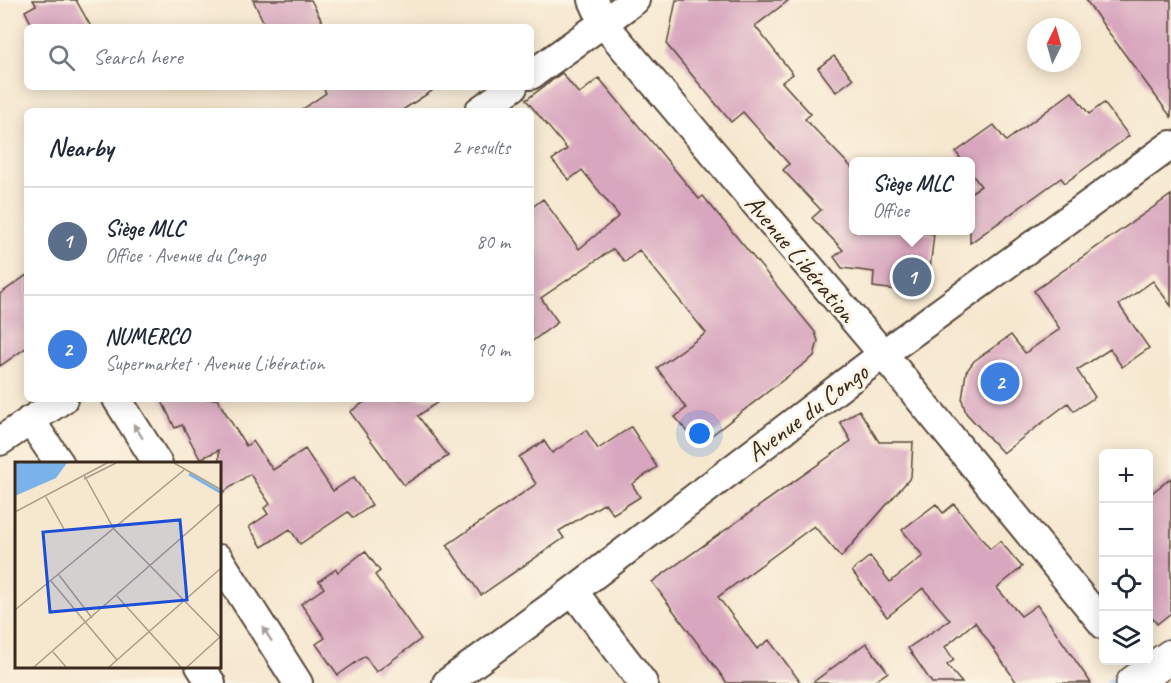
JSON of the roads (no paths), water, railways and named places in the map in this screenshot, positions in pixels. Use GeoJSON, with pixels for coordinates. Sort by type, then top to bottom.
{"type":"FeatureCollection","features":[{"type":"Feature","properties":{"kind":"main road"},"geometry":{"type":"LineString","coordinates":[[1140,675],[1171,656]]}},
{"type":"Feature","properties":{"kind":"street"},"geometry":{"type":"LineString","coordinates":[[534,72],[598,12],[635,0]]}},
{"type":"Feature","properties":{"kind":"street","name":"Avenue Libération"},"geometry":{"type":"LineString","coordinates":[[598,12],[883,354],[1099,619]]}},
{"type":"Feature","properties":{"kind":"street"},"geometry":{"type":"LineString","coordinates":[[483,108],[509,90]]}},
{"type":"Feature","properties":{"kind":"street","name":"Avenue du Congo"},"geometry":{"type":"LineString","coordinates":[[447,683],[573,591],[883,354],[1171,146]]}},
{"type":"Feature","properties":{"kind":"street"},"geometry":{"type":"LineString","coordinates":[[0,441],[58,402]]}},
{"type":"Feature","properties":{"kind":"street"},"geometry":{"type":"LineString","coordinates":[[119,402],[157,462]]}},
{"type":"Feature","properties":{"kind":"street"},"geometry":{"type":"LineString","coordinates":[[30,420],[59,462]]}},
{"type":"Feature","properties":{"kind":"street"},"geometry":{"type":"LineString","coordinates":[[220,561],[298,683]]}},
{"type":"Feature","properties":{"kind":"street"},"geometry":{"type":"LineString","coordinates":[[573,591],[643,683]]}},
{"type":"Feature","properties":{"kind":"street"},"geometry":{"type":"LineString","coordinates":[[201,668],[211,683]]}},
{"type":"Feature","properties":{"kind":"waterway"},"geometry":{"type":"LineString","coordinates":[[1160,646],[1171,638]]}},
{"type":"Feature","properties":{"kind":"waterway"},"geometry":{"type":"LineString","coordinates":[[1110,683],[1124,672]]}},
{"type":"Feature","properties":{"kind":"place","name":"Siège MLC"},"geometry":{"type":"Point","coordinates":[912,277]}},
{"type":"Feature","properties":{"kind":"place","name":"NUMERCO"},"geometry":{"type":"Point","coordinates":[1000,382]}}]}
